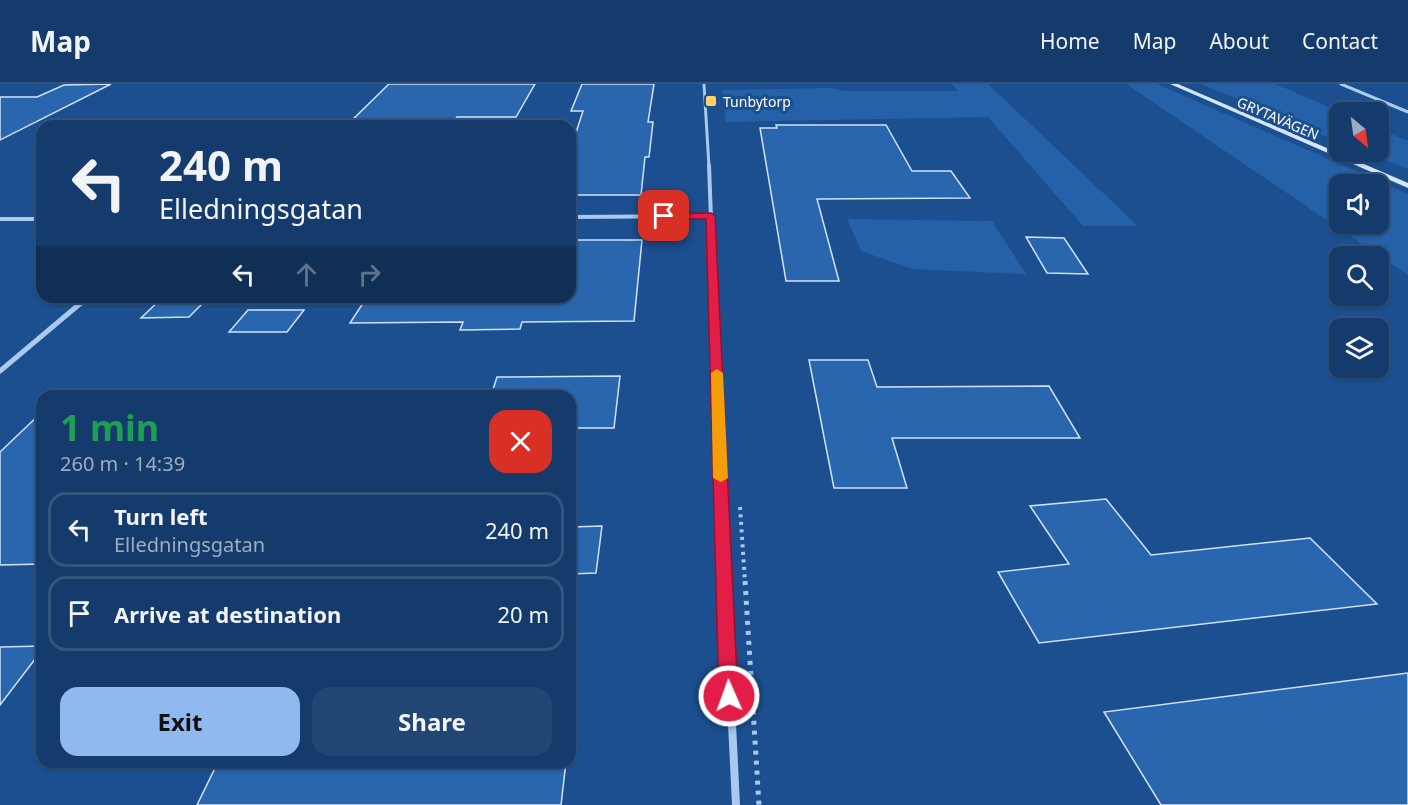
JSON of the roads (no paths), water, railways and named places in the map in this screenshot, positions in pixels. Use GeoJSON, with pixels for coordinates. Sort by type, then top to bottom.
{"type":"FeatureCollection","features":[{"type":"Feature","properties":{"kind":"street"},"geometry":{"type":"LineString","coordinates":[[704,84],[729,696],[736,805]]}},
{"type":"Feature","properties":{"kind":"street","name":"GRYTAVÄGEN"},"geometry":{"type":"LineString","coordinates":[[1173,84],[1248,119],[1408,186]]}},
{"type":"Feature","properties":{"kind":"street"},"geometry":{"type":"LineString","coordinates":[[1341,84],[1408,112]]}},
{"type":"Feature","properties":{"kind":"street"},"geometry":{"type":"LineString","coordinates":[[576,217],[711,216]]}},
{"type":"Feature","properties":{"kind":"street"},"geometry":{"type":"LineString","coordinates":[[0,219],[36,219]]}},
{"type":"Feature","properties":{"kind":"street"},"geometry":{"type":"LineString","coordinates":[[0,371],[81,303]]}},
{"type":"Feature","properties":{"kind":"place","name":"Tunbytorp"},"geometry":{"type":"Point","coordinates":[711,101]}}]}
